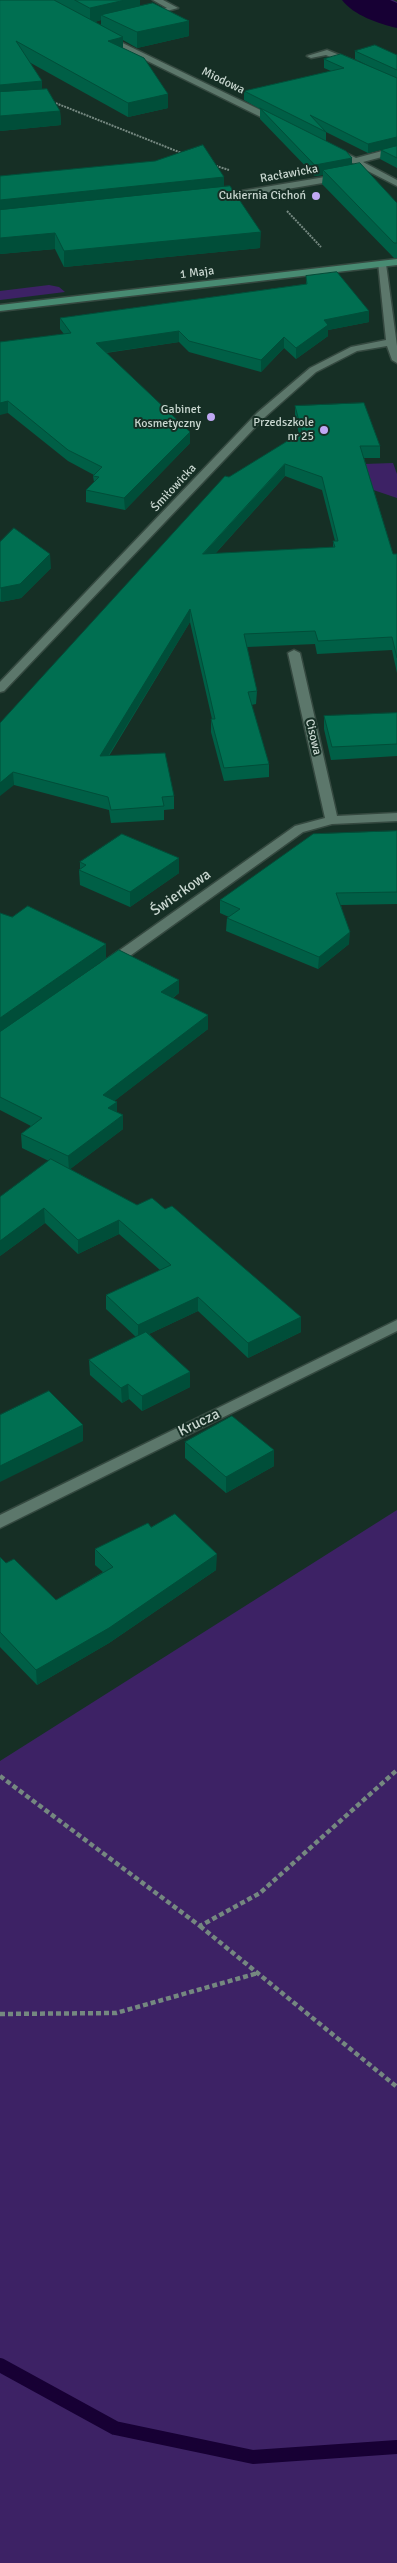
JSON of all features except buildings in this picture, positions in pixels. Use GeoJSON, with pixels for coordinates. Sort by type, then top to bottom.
{"type":"FeatureCollection","features":[{"type":"Feature","properties":{"kind":"main road","name":"1 Maja"},"geometry":{"type":"LineString","coordinates":[[0,308],[397,262]]}},
{"type":"Feature","properties":{"kind":"street"},"geometry":{"type":"LineString","coordinates":[[137,17],[174,8],[157,0]]}},
{"type":"Feature","properties":{"kind":"street","name":"Miodowa"},"geometry":{"type":"LineString","coordinates":[[98,33],[284,125]]}},
{"type":"Feature","properties":{"kind":"street"},"geometry":{"type":"LineString","coordinates":[[311,56],[327,52],[362,68]]}},
{"type":"Feature","properties":{"kind":"street"},"geometry":{"type":"LineString","coordinates":[[329,148],[397,183]]}},
{"type":"Feature","properties":{"kind":"street"},"geometry":{"type":"LineString","coordinates":[[355,161],[397,150]]}},
{"type":"Feature","properties":{"kind":"street","name":"Racławicka"},"geometry":{"type":"LineString","coordinates":[[202,200],[374,170]]}},
{"type":"Feature","properties":{"kind":"street"},"geometry":{"type":"LineString","coordinates":[[380,264],[392,342],[397,360]]}},
{"type":"Feature","properties":{"kind":"street","name":"Śmiłowicka"},"geometry":{"type":"LineString","coordinates":[[0,689],[261,415],[313,370],[354,349],[392,342]]}},
{"type":"Feature","properties":{"kind":"street","name":"Cisowa"},"geometry":{"type":"LineString","coordinates":[[294,653],[332,820]]}},
{"type":"Feature","properties":{"kind":"street","name":"Świerkowa"},"geometry":{"type":"LineString","coordinates":[[97,973],[299,830],[332,820],[397,817]]}},
{"type":"Feature","properties":{"kind":"street","name":"Krucza"},"geometry":{"type":"LineString","coordinates":[[0,1522],[397,1325]]}},
{"type":"Feature","properties":{"kind":"path"},"geometry":{"type":"LineString","coordinates":[[45,99],[185,154]]}},
{"type":"Feature","properties":{"kind":"path"},"geometry":{"type":"LineString","coordinates":[[211,164],[232,172]]}},
{"type":"Feature","properties":{"kind":"path"},"geometry":{"type":"LineString","coordinates":[[200,1926],[260,1893],[397,1770]]}},
{"type":"Feature","properties":{"kind":"path"},"geometry":{"type":"LineString","coordinates":[[0,1776],[200,1926],[397,2087]]}},
{"type":"Feature","properties":{"kind":"path"},"geometry":{"type":"LineString","coordinates":[[0,2014],[116,2013],[258,1973]]}},
{"type":"Feature","properties":{"kind":"shaded area"},"geometry":{"type":"Polygon","coordinates":[[[364,0],[393,0],[397,2],[397,15],[364,0]]]}},
{"type":"Feature","properties":{"kind":"shaded area"},"geometry":{"type":"Polygon","coordinates":[[[49,285],[59,287],[65,292],[0,300],[0,291],[49,285]]]}},
{"type":"Feature","properties":{"kind":"shaded area"},"geometry":{"type":"Polygon","coordinates":[[[393,463],[397,474],[397,498],[341,479],[335,465],[393,463]]]}},
{"type":"Feature","properties":{"kind":"shaded area"},"geometry":{"type":"Polygon","coordinates":[[[397,1510],[397,2563],[0,2563],[0,1761],[397,1510]]]}},
{"type":"Feature","properties":{"kind":"waterway"},"geometry":{"type":"LineString","coordinates":[[360,0],[397,17]]}},
{"type":"Feature","properties":{"kind":"waterway"},"geometry":{"type":"LineString","coordinates":[[0,2365],[115,2428],[253,2457],[397,2447]]}},
{"type":"Feature","properties":{"kind":"place","name":"Cukiernia Cichoń"},"geometry":{"type":"Point","coordinates":[316,196]}},
{"type":"Feature","properties":{"kind":"place","name":"Gabinet Kosmetyczny"},"geometry":{"type":"Point","coordinates":[211,417]}},
{"type":"Feature","properties":{"kind":"place","name":"Przedszkole nr 25"},"geometry":{"type":"Point","coordinates":[324,430]}}]}
